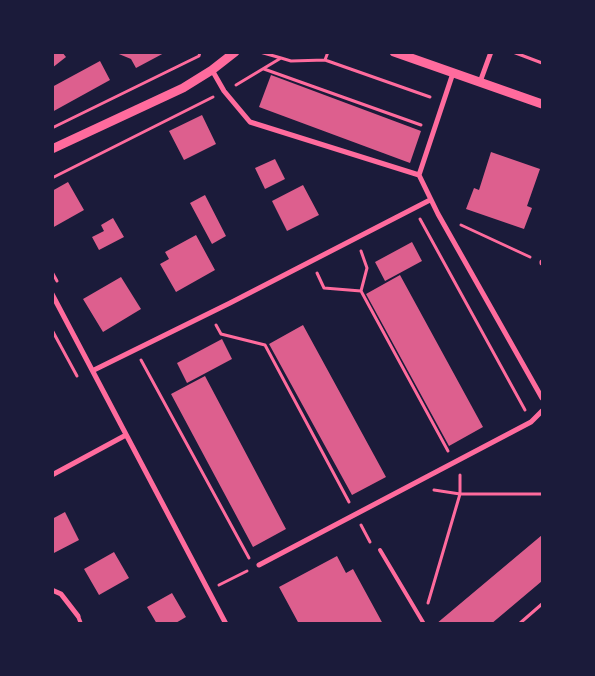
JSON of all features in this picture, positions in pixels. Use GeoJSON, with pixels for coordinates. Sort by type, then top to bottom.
{"type":"FeatureCollection","features":[{"type":"Feature","properties":{"kind":"street"},"geometry":{"type":"LineString","coordinates":[[52,149],[183,88],[212,70],[235,52]]}},
{"type":"Feature","properties":{"kind":"street"},"geometry":{"type":"LineString","coordinates":[[394,52],[542,104]]}},
{"type":"Feature","properties":{"kind":"street"},"geometry":{"type":"LineString","coordinates":[[480,82],[491,52]]}},
{"type":"Feature","properties":{"kind":"street"},"geometry":{"type":"LineString","coordinates":[[212,70],[224,92],[250,122],[419,175]]}},
{"type":"Feature","properties":{"kind":"street"},"geometry":{"type":"LineString","coordinates":[[452,73],[419,175],[430,200],[542,398]]}},
{"type":"Feature","properties":{"kind":"street"},"geometry":{"type":"LineString","coordinates":[[94,370],[311,262],[430,200]]}},
{"type":"Feature","properties":{"kind":"street"},"geometry":{"type":"LineString","coordinates":[[52,294],[94,370],[126,435],[226,624]]}},
{"type":"Feature","properties":{"kind":"street"},"geometry":{"type":"LineString","coordinates":[[259,565],[531,422],[542,411]]}},
{"type":"Feature","properties":{"kind":"street"},"geometry":{"type":"LineString","coordinates":[[52,475],[126,435]]}},
{"type":"Feature","properties":{"kind":"street"},"geometry":{"type":"LineString","coordinates":[[52,590],[61,594],[78,616]]}},
{"type":"Feature","properties":{"kind":"lane"},"geometry":{"type":"LineString","coordinates":[[380,550],[423,622]]}},
{"type":"Feature","properties":{"kind":"lane"},"geometry":{"type":"LineString","coordinates":[[78,616],[81,624]]}},
{"type":"Feature","properties":{"kind":"path"},"geometry":{"type":"LineString","coordinates":[[52,128],[199,56],[200,52]]}},
{"type":"Feature","properties":{"kind":"path"},"geometry":{"type":"LineString","coordinates":[[260,52],[291,61],[325,60],[443,102]]}},
{"type":"Feature","properties":{"kind":"path"},"geometry":{"type":"LineString","coordinates":[[325,60],[328,52]]}},
{"type":"Feature","properties":{"kind":"path"},"geometry":{"type":"LineString","coordinates":[[513,52],[542,63]]}},
{"type":"Feature","properties":{"kind":"path"},"geometry":{"type":"LineString","coordinates":[[52,178],[224,92],[281,58]]}},
{"type":"Feature","properties":{"kind":"path"},"geometry":{"type":"LineString","coordinates":[[264,68],[434,129]]}},
{"type":"Feature","properties":{"kind":"path"},"geometry":{"type":"LineString","coordinates":[[414,208],[531,422]]}},
{"type":"Feature","properties":{"kind":"path"},"geometry":{"type":"LineString","coordinates":[[438,214],[542,263]]}},
{"type":"Feature","properties":{"kind":"path"},"geometry":{"type":"LineString","coordinates":[[356,238],[367,268],[361,291],[455,462]]}},
{"type":"Feature","properties":{"kind":"path"},"geometry":{"type":"LineString","coordinates":[[311,262],[324,288],[361,291]]}},
{"type":"Feature","properties":{"kind":"path"},"geometry":{"type":"LineString","coordinates":[[52,272],[61,289]]}},
{"type":"Feature","properties":{"kind":"path"},"geometry":{"type":"LineString","coordinates":[[210,313],[221,334],[266,345],[370,543],[380,550]]}},
{"type":"Feature","properties":{"kind":"path"},"geometry":{"type":"LineString","coordinates":[[135,350],[248,558],[267,561]]}},
{"type":"Feature","properties":{"kind":"path"},"geometry":{"type":"LineString","coordinates":[[409,486],[460,494],[542,494]]}},
{"type":"Feature","properties":{"kind":"path"},"geometry":{"type":"LineString","coordinates":[[423,622],[460,494]]}},
{"type":"Feature","properties":{"kind":"path"},"geometry":{"type":"LineString","coordinates":[[209,593],[217,586],[259,565]]}},
{"type":"Feature","properties":{"kind":"path"},"geometry":{"type":"LineString","coordinates":[[519,624],[542,604]]}},
{"type":"Feature","properties":{"kind":"building"},"geometry":{"type":"Polygon","coordinates":[[[52,52],[62,52],[66,57],[52,68],[52,52]]]}},
{"type":"Feature","properties":{"kind":"building"},"geometry":{"type":"Polygon","coordinates":[[[114,52],[166,52],[136,68],[131,59],[114,52]]]}},
{"type":"Feature","properties":{"kind":"building"},"geometry":{"type":"Polygon","coordinates":[[[100,61],[110,80],[52,112],[52,87],[100,61]]]}},
{"type":"Feature","properties":{"kind":"building"},"geometry":{"type":"Polygon","coordinates":[[[271,75],[421,131],[410,163],[259,107],[271,75]]]}},
{"type":"Feature","properties":{"kind":"building"},"geometry":{"type":"Polygon","coordinates":[[[202,115],[216,144],[184,160],[169,131],[202,115]]]}},
{"type":"Feature","properties":{"kind":"building"},"geometry":{"type":"Polygon","coordinates":[[[491,152],[540,169],[527,206],[532,208],[524,229],[466,209],[474,188],[479,190],[491,152]]]}},
{"type":"Feature","properties":{"kind":"building"},"geometry":{"type":"Polygon","coordinates":[[[275,159],[285,179],[265,189],[255,168],[275,159]]]}},
{"type":"Feature","properties":{"kind":"building"},"geometry":{"type":"Polygon","coordinates":[[[68,182],[84,210],[52,228],[52,191],[68,182]]]}},
{"type":"Feature","properties":{"kind":"building"},"geometry":{"type":"Polygon","coordinates":[[[303,185],[319,215],[287,231],[272,201],[303,185]]]}},
{"type":"Feature","properties":{"kind":"building"},"geometry":{"type":"Polygon","coordinates":[[[205,195],[226,236],[212,244],[190,203],[205,195]]]}},
{"type":"Feature","properties":{"kind":"building"},"geometry":{"type":"Polygon","coordinates":[[[113,218],[124,237],[99,250],[92,237],[104,231],[101,225],[113,218]]]}},
{"type":"Feature","properties":{"kind":"building"},"geometry":{"type":"Polygon","coordinates":[[[196,235],[215,270],[176,292],[160,264],[169,259],[165,252],[196,235]]]}},
{"type":"Feature","properties":{"kind":"building"},"geometry":{"type":"Polygon","coordinates":[[[412,242],[422,261],[385,281],[375,262],[412,242]]]}},
{"type":"Feature","properties":{"kind":"building"},"geometry":{"type":"Polygon","coordinates":[[[400,275],[483,427],[449,446],[366,294],[400,275]]]}},
{"type":"Feature","properties":{"kind":"building"},"geometry":{"type":"Polygon","coordinates":[[[121,277],[141,309],[103,332],[83,299],[121,277]]]}},
{"type":"Feature","properties":{"kind":"building"},"geometry":{"type":"Polygon","coordinates":[[[303,325],[386,477],[352,495],[269,344],[303,325]]]}},
{"type":"Feature","properties":{"kind":"building"},"geometry":{"type":"Polygon","coordinates":[[[222,339],[232,359],[187,383],[177,363],[222,339]]]}},
{"type":"Feature","properties":{"kind":"building"},"geometry":{"type":"Polygon","coordinates":[[[205,376],[286,529],[253,547],[171,394],[205,376]]]}},
{"type":"Feature","properties":{"kind":"building"},"geometry":{"type":"Polygon","coordinates":[[[65,512],[79,540],[52,554],[52,519],[65,512]]]}},
{"type":"Feature","properties":{"kind":"building"},"geometry":{"type":"Polygon","coordinates":[[[542,535],[542,581],[491,624],[436,624],[542,535]]]}},
{"type":"Feature","properties":{"kind":"building"},"geometry":{"type":"Polygon","coordinates":[[[114,552],[129,578],[99,595],[84,569],[114,552]]]}},
{"type":"Feature","properties":{"kind":"building"},"geometry":{"type":"Polygon","coordinates":[[[337,556],[346,573],[353,569],[383,624],[299,624],[279,587],[337,556]]]}},
{"type":"Feature","properties":{"kind":"building"},"geometry":{"type":"Polygon","coordinates":[[[172,593],[186,617],[174,624],[157,624],[147,607],[172,593]]]}}]}
